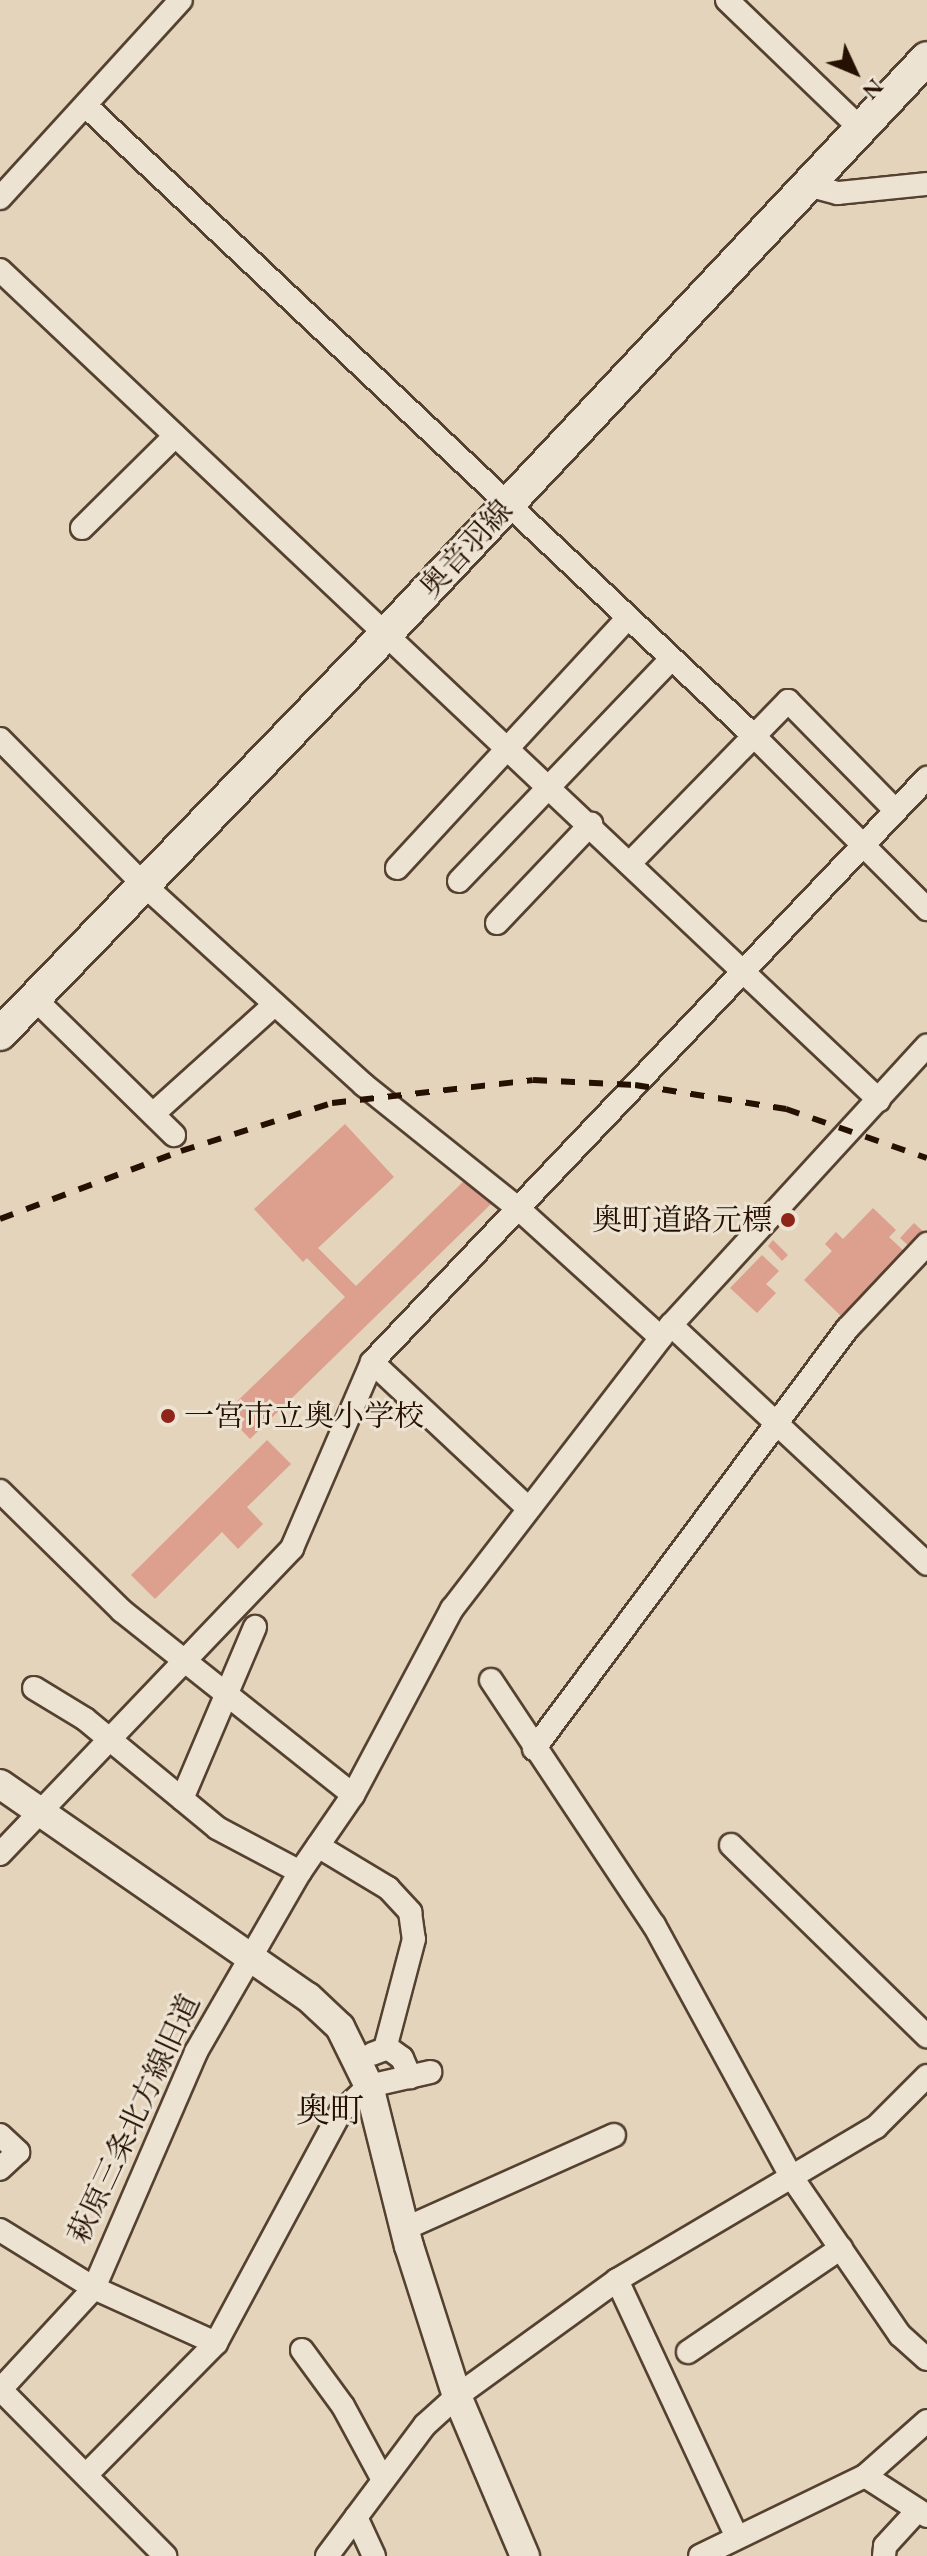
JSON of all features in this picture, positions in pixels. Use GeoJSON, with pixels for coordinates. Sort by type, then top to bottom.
{"type":"FeatureCollection","features":[{"type":"Feature","properties":{"kind":"main road","name":"奥音羽線"},"geometry":{"type":"LineString","coordinates":[[0,1034],[386,634],[927,58]]}},
{"type":"Feature","properties":{"kind":"street"},"geometry":{"type":"LineString","coordinates":[[0,198],[181,0]]}},
{"type":"Feature","properties":{"kind":"street"},"geometry":{"type":"LineString","coordinates":[[727,0],[861,129]]}},
{"type":"Feature","properties":{"kind":"street"},"geometry":{"type":"LineString","coordinates":[[86,106],[754,736],[927,909]]}},
{"type":"Feature","properties":{"kind":"street"},"geometry":{"type":"LineString","coordinates":[[808,185],[838,193],[927,184]]}},
{"type":"Feature","properties":{"kind":"street"},"geometry":{"type":"LineString","coordinates":[[0,270],[591,824],[879,1100]]}},
{"type":"Feature","properties":{"kind":"street"},"geometry":{"type":"LineString","coordinates":[[82,528],[175,436]]}},
{"type":"Feature","properties":{"kind":"street"},"geometry":{"type":"LineString","coordinates":[[397,868],[627,619]]}},
{"type":"Feature","properties":{"kind":"street"},"geometry":{"type":"LineString","coordinates":[[459,881],[671,659]]}},
{"type":"Feature","properties":{"kind":"street"},"geometry":{"type":"LineString","coordinates":[[631,862],[788,701],[896,811]]}},
{"type":"Feature","properties":{"kind":"street"},"geometry":{"type":"LineString","coordinates":[[0,739],[143,884],[364,1085],[777,1423],[927,1564]]}},
{"type":"Feature","properties":{"kind":"street"},"geometry":{"type":"LineString","coordinates":[[0,1854],[292,1548],[372,1362],[520,1210],[743,968],[927,778]]}},
{"type":"Feature","properties":{"kind":"street"},"geometry":{"type":"LineString","coordinates":[[497,923],[591,824]]}},
{"type":"Feature","properties":{"kind":"street"},"geometry":{"type":"LineString","coordinates":[[34,998],[174,1135]]}},
{"type":"Feature","properties":{"kind":"street"},"geometry":{"type":"LineString","coordinates":[[153,1114],[275,1004]]}},
{"type":"Feature","properties":{"kind":"street","name":"萩原三条北方線旧道"},"geometry":{"type":"LineString","coordinates":[[0,2390],[94,2288],[196,2052],[300,1872],[353,1795],[452,1609],[527,1507],[666,1332],[927,1046]]}},
{"type":"Feature","properties":{"kind":"street"},"geometry":{"type":"LineString","coordinates":[[534,1749],[847,1329],[927,1244]]}},
{"type":"Feature","properties":{"kind":"street"},"geometry":{"type":"LineString","coordinates":[[372,1362],[527,1507]]}},
{"type":"Feature","properties":{"kind":"street"},"geometry":{"type":"LineString","coordinates":[[0,1491],[122,1611],[353,1795]]}},
{"type":"Feature","properties":{"kind":"street"},"geometry":{"type":"LineString","coordinates":[[182,1799],[255,1627]]}},
{"type":"Feature","properties":{"kind":"street"},"geometry":{"type":"LineString","coordinates":[[491,1680],[662,1939],[791,2176],[900,2335],[927,2359]]}},
{"type":"Feature","properties":{"kind":"street"},"geometry":{"type":"LineString","coordinates":[[34,1688],[108,1740],[217,1828],[300,1872]]}},
{"type":"Feature","properties":{"kind":"street"},"geometry":{"type":"LineString","coordinates":[[0,1784],[308,1997],[340,2027],[371,2065],[404,2229],[457,2396],[525,2556]]}},
{"type":"Feature","properties":{"kind":"street"},"geometry":{"type":"LineString","coordinates":[[731,1845],[927,2036]]}},
{"type":"Feature","properties":{"kind":"street"},"geometry":{"type":"LineString","coordinates":[[86,2475],[216,2343],[340,2113],[371,2065],[414,1939],[410,1912],[388,1888],[318,1846]]}},
{"type":"Feature","properties":{"kind":"street"},"geometry":{"type":"LineString","coordinates":[[402,2058],[420,2075],[371,2065],[402,2058]]}},
{"type":"Feature","properties":{"kind":"street"},"geometry":{"type":"LineString","coordinates":[[327,2556],[382,2478],[425,2425],[457,2396],[617,2280],[876,2127],[927,2076]]}},
{"type":"Feature","properties":{"kind":"street"},"geometry":{"type":"LineString","coordinates":[[0,2135],[18,2152],[0,2169]]}},
{"type":"Feature","properties":{"kind":"street"},"geometry":{"type":"LineString","coordinates":[[404,2229],[614,2135]]}},
{"type":"Feature","properties":{"kind":"street"},"geometry":{"type":"LineString","coordinates":[[0,2230],[94,2288],[216,2343]]}},
{"type":"Feature","properties":{"kind":"street"},"geometry":{"type":"LineString","coordinates":[[688,2352],[841,2248]]}},
{"type":"Feature","properties":{"kind":"street"},"geometry":{"type":"LineString","coordinates":[[617,2280],[736,2535]]}},
{"type":"Feature","properties":{"kind":"street"},"geometry":{"type":"LineString","coordinates":[[302,2350],[343,2406],[382,2478]]}},
{"type":"Feature","properties":{"kind":"street"},"geometry":{"type":"LineString","coordinates":[[0,2390],[165,2556]]}},
{"type":"Feature","properties":{"kind":"street"},"geometry":{"type":"LineString","coordinates":[[700,2556],[736,2535],[865,2476],[927,2421]]}},
{"type":"Feature","properties":{"kind":"street"},"geometry":{"type":"LineString","coordinates":[[865,2476],[922,2514],[885,2546],[884,2556]]}},
{"type":"Feature","properties":{"kind":"street"},"geometry":{"type":"LineString","coordinates":[[356,2517],[374,2556]]}},
{"type":"Feature","properties":{"kind":"building"},"geometry":{"type":"Polygon","coordinates":[[[345,1124],[394,1177],[318,1248],[356,1286],[467,1178],[492,1203],[250,1439],[225,1413],[345,1297],[307,1258],[303,1262],[254,1209],[345,1124]]]}},
{"type":"Feature","properties":{"kind":"building"},"geometry":{"type":"Polygon","coordinates":[[[873,1208],[896,1230],[889,1237],[907,1254],[844,1319],[804,1280],[832,1251],[825,1244],[836,1232],[843,1239],[873,1208]]]}},
{"type":"Feature","properties":{"kind":"building"},"geometry":{"type":"Polygon","coordinates":[[[914,1223],[925,1233],[911,1248],[900,1238],[914,1223]]]}},
{"type":"Feature","properties":{"kind":"building"},"geometry":{"type":"Polygon","coordinates":[[[773,1240],[788,1255],[782,1261],[768,1246],[773,1240]]]}},
{"type":"Feature","properties":{"kind":"building"},"geometry":{"type":"Polygon","coordinates":[[[762,1255],[779,1271],[766,1284],[776,1293],[757,1313],[730,1288],[762,1255]]]}},
{"type":"Feature","properties":{"kind":"building"},"geometry":{"type":"Polygon","coordinates":[[[267,1440],[291,1464],[247,1507],[263,1524],[238,1549],[222,1532],[155,1599],[131,1575],[267,1440]]]}},
{"type":"Feature","properties":{"kind":"railway"},"geometry":{"type":"LineString","coordinates":[[0,1219],[181,1151],[332,1103],[533,1080],[635,1085],[786,1109],[927,1158]]}},
{"type":"Feature","properties":{"kind":"place","name":"奥町道路元標"},"geometry":{"type":"Point","coordinates":[788,1220]}},
{"type":"Feature","properties":{"kind":"place","name":"一宮市立奥小学校"},"geometry":{"type":"Point","coordinates":[168,1416]}},
{"type":"Feature","properties":{"kind":"district","name":"奥町"},"geometry":{"type":"Point","coordinates":[330,2111]}}]}
